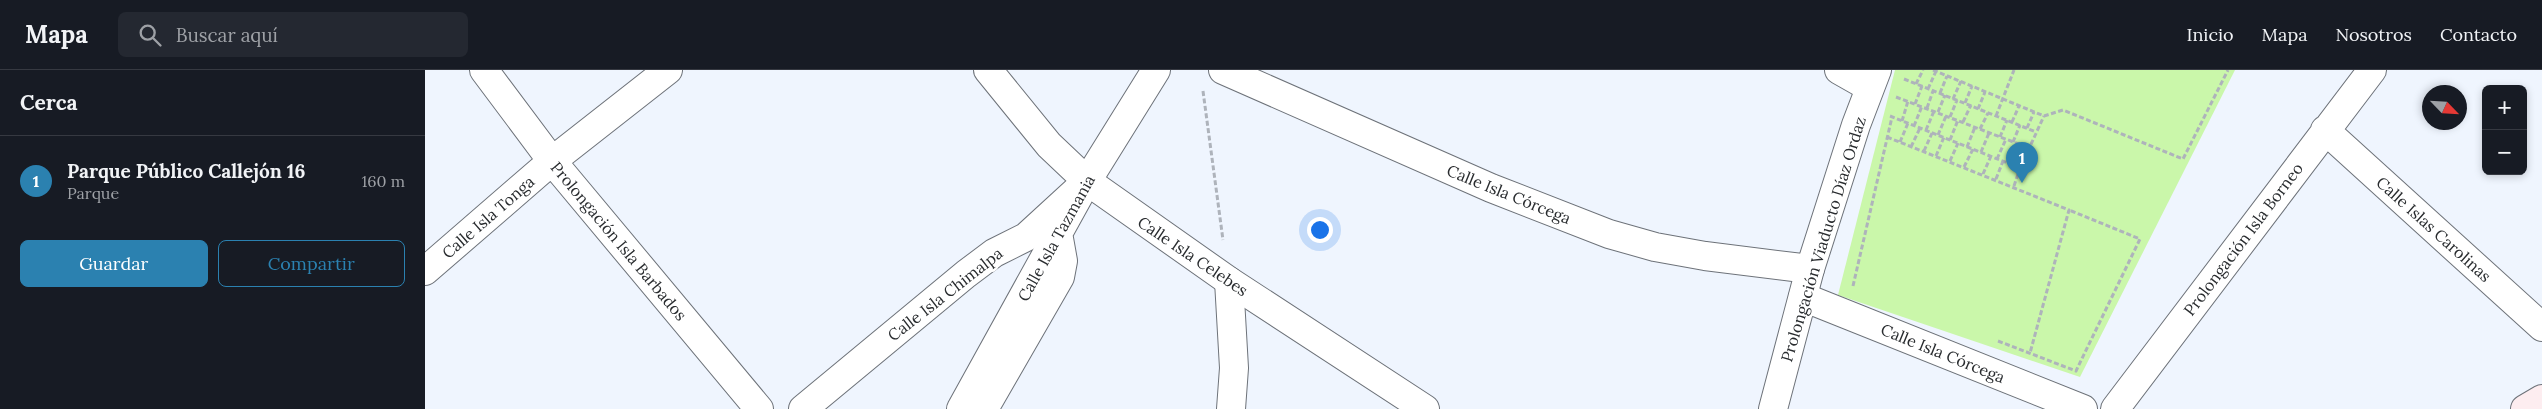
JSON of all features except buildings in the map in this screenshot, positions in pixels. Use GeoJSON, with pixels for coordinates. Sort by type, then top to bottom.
{"type":"FeatureCollection","features":[{"type":"Feature","properties":{"kind":"main road"},"geometry":{"type":"LineString","coordinates":[[2525,409],[2542,399]]}},
{"type":"Feature","properties":{"kind":"street","name":"Prolongación Isla Barbados"},"geometry":{"type":"LineString","coordinates":[[484,70],[552,161],[759,409]]}},
{"type":"Feature","properties":{"kind":"street","name":"Calle Isla Tonga"},"geometry":{"type":"LineString","coordinates":[[425,271],[552,161],[668,70]]}},
{"type":"Feature","properties":{"kind":"street","name":"Calle Isla Celebes"},"geometry":{"type":"LineString","coordinates":[[988,70],[1049,145],[1087,181],[1229,281],[1425,409]]}},
{"type":"Feature","properties":{"kind":"street","name":"Calle Isla Tazmania"},"geometry":{"type":"LineString","coordinates":[[961,409],[1087,181],[1155,70]]}},
{"type":"Feature","properties":{"kind":"street","name":"Calle Isla Córcega"},"geometry":{"type":"LineString","coordinates":[[1223,70],[1491,188],[1609,234],[1655,247],[1811,269]]}},
{"type":"Feature","properties":{"kind":"street"},"geometry":{"type":"LineString","coordinates":[[1839,70],[1873,93]]}},
{"type":"Feature","properties":{"kind":"street","name":"Prolongación Isla Borneo"},"geometry":{"type":"LineString","coordinates":[[2115,409],[2372,70]]}},
{"type":"Feature","properties":{"kind":"street","name":"Prolongación Viaducto Díaz Ordaz"},"geometry":{"type":"LineString","coordinates":[[1773,409],[1811,269],[1873,93]]}},
{"type":"Feature","properties":{"kind":"street","name":"Calle Islas Carolinas"},"geometry":{"type":"LineString","coordinates":[[2325,130],[2542,327]]}},
{"type":"Feature","properties":{"kind":"street","name":"Calle Isla Chimalpa"},"geometry":{"type":"LineString","coordinates":[[803,409],[966,274],[994,253],[1026,237],[1087,181]]}},
{"type":"Feature","properties":{"kind":"street"},"geometry":{"type":"LineString","coordinates":[[984,409],[1060,277],[1063,261],[1058,233]]}},
{"type":"Feature","properties":{"kind":"street"},"geometry":{"type":"LineString","coordinates":[[1229,281],[1234,368],[1231,409]]}},
{"type":"Feature","properties":{"kind":"street","name":"Calle Isla Córcega"},"geometry":{"type":"LineString","coordinates":[[1803,297],[2083,409]]}},
{"type":"Feature","properties":{"kind":"path"},"geometry":{"type":"LineString","coordinates":[[1873,93],[1904,70]]}},
{"type":"Feature","properties":{"kind":"path"},"geometry":{"type":"LineString","coordinates":[[1916,84],[1923,70]]}},
{"type":"Feature","properties":{"kind":"path"},"geometry":{"type":"LineString","coordinates":[[1995,116],[2014,70]]}},
{"type":"Feature","properties":{"kind":"path"},"geometry":{"type":"LineString","coordinates":[[1928,89],[1934,71],[2044,116],[2063,110],[2183,159],[2228,70]]}},
{"type":"Feature","properties":{"kind":"path"},"geometry":{"type":"LineString","coordinates":[[1940,94],[1947,76]]}},
{"type":"Feature","properties":{"kind":"path"},"geometry":{"type":"LineString","coordinates":[[1951,117],[1961,81]]}},
{"type":"Feature","properties":{"kind":"path"},"geometry":{"type":"LineString","coordinates":[[1873,93],[1916,84],[2036,132]]}},
{"type":"Feature","properties":{"kind":"path"},"geometry":{"type":"LineString","coordinates":[[1915,104],[1922,86]]}},
{"type":"Feature","properties":{"kind":"path"},"geometry":{"type":"LineString","coordinates":[[1965,103],[1972,86]]}},
{"type":"Feature","properties":{"kind":"path"},"geometry":{"type":"LineString","coordinates":[[1203,90],[1229,281]]}},
{"type":"Feature","properties":{"kind":"path"},"geometry":{"type":"LineString","coordinates":[[1927,108],[1933,91]]}},
{"type":"Feature","properties":{"kind":"path"},"geometry":{"type":"LineString","coordinates":[[1978,108],[1985,92]]}},
{"type":"Feature","properties":{"kind":"path"},"geometry":{"type":"LineString","coordinates":[[1873,93],[1897,97],[2029,148]]}},
{"type":"Feature","properties":{"kind":"path"},"geometry":{"type":"LineString","coordinates":[[1873,93],[1897,97]]}},
{"type":"Feature","properties":{"kind":"path"},"geometry":{"type":"LineString","coordinates":[[1873,93],[1892,117],[2020,168]]}},
{"type":"Feature","properties":{"kind":"path"},"geometry":{"type":"LineString","coordinates":[[1873,93],[1888,137],[2014,186],[2139,239],[2076,371],[1993,339]]}},
{"type":"Feature","properties":{"kind":"path"},"geometry":{"type":"LineString","coordinates":[[1938,112],[1945,95]]}},
{"type":"Feature","properties":{"kind":"path"},"geometry":{"type":"LineString","coordinates":[[1895,104],[1897,97]]}},
{"type":"Feature","properties":{"kind":"path"},"geometry":{"type":"LineString","coordinates":[[1902,120],[1908,101]]}},
{"type":"Feature","properties":{"kind":"path"},"geometry":{"type":"LineString","coordinates":[[1963,122],[1971,105]]}},
{"type":"Feature","properties":{"kind":"path"},"geometry":{"type":"LineString","coordinates":[[1914,126],[1922,106]]}},
{"type":"Feature","properties":{"kind":"path"},"geometry":{"type":"LineString","coordinates":[[2013,122],[2019,106]]}},
{"type":"Feature","properties":{"kind":"path"},"geometry":{"type":"LineString","coordinates":[[1862,290],[1853,287],[1894,110]]}},
{"type":"Feature","properties":{"kind":"path"},"geometry":{"type":"LineString","coordinates":[[1926,130],[1933,111]]}},
{"type":"Feature","properties":{"kind":"path"},"geometry":{"type":"LineString","coordinates":[[1980,129],[1988,112]]}},
{"type":"Feature","properties":{"kind":"path"},"geometry":{"type":"LineString","coordinates":[[2027,128],[2033,112]]}},
{"type":"Feature","properties":{"kind":"path"},"geometry":{"type":"LineString","coordinates":[[1938,135],[1946,116]]}},
{"type":"Feature","properties":{"kind":"path"},"geometry":{"type":"LineString","coordinates":[[2014,186],[2020,168],[2044,116]]}},
{"type":"Feature","properties":{"kind":"path"},"geometry":{"type":"LineString","coordinates":[[1950,140],[1958,120]]}},
{"type":"Feature","properties":{"kind":"path"},"geometry":{"type":"LineString","coordinates":[[2000,137],[2007,120]]}},
{"type":"Feature","properties":{"kind":"path"},"geometry":{"type":"LineString","coordinates":[[1900,142],[1908,123]]}},
{"type":"Feature","properties":{"kind":"path"},"geometry":{"type":"LineString","coordinates":[[2013,142],[2020,125]]}},
{"type":"Feature","properties":{"kind":"path"},"geometry":{"type":"LineString","coordinates":[[1967,147],[1975,127]]}},
{"type":"Feature","properties":{"kind":"path"},"geometry":{"type":"LineString","coordinates":[[1911,147],[1920,128]]}},
{"type":"Feature","properties":{"kind":"path"},"geometry":{"type":"LineString","coordinates":[[1924,151],[1932,133]]}},
{"type":"Feature","properties":{"kind":"path"},"geometry":{"type":"LineString","coordinates":[[1981,152],[1989,133]]}},
{"type":"Feature","properties":{"kind":"path"},"geometry":{"type":"LineString","coordinates":[[1936,156],[1944,137]]}},
{"type":"Feature","properties":{"kind":"path"},"geometry":{"type":"LineString","coordinates":[[1997,159],[2006,139]]}},
{"type":"Feature","properties":{"kind":"path"},"geometry":{"type":"LineString","coordinates":[[1950,161],[1958,143]]}},
{"type":"Feature","properties":{"kind":"path"},"geometry":{"type":"LineString","coordinates":[[2011,164],[2020,144]]}},
{"type":"Feature","properties":{"kind":"path"},"geometry":{"type":"LineString","coordinates":[[1965,167],[1973,149]]}},
{"type":"Feature","properties":{"kind":"path"},"geometry":{"type":"LineString","coordinates":[[1983,174],[1991,156]]}},
{"type":"Feature","properties":{"kind":"path"},"geometry":{"type":"LineString","coordinates":[[1995,179],[2003,161]]}},
{"type":"Feature","properties":{"kind":"path"},"geometry":{"type":"LineString","coordinates":[[2030,353],[2069,210]]}},
{"type":"Feature","properties":{"kind":"green space"},"geometry":{"type":"Polygon","coordinates":[[[1895,70],[2235,70],[2080,377],[1838,295],[1895,70]]]}},
{"type":"Feature","properties":{"kind":"place","name":"Parque Público Callejón 16"},"geometry":{"type":"Point","coordinates":[2022,183]}}]}
